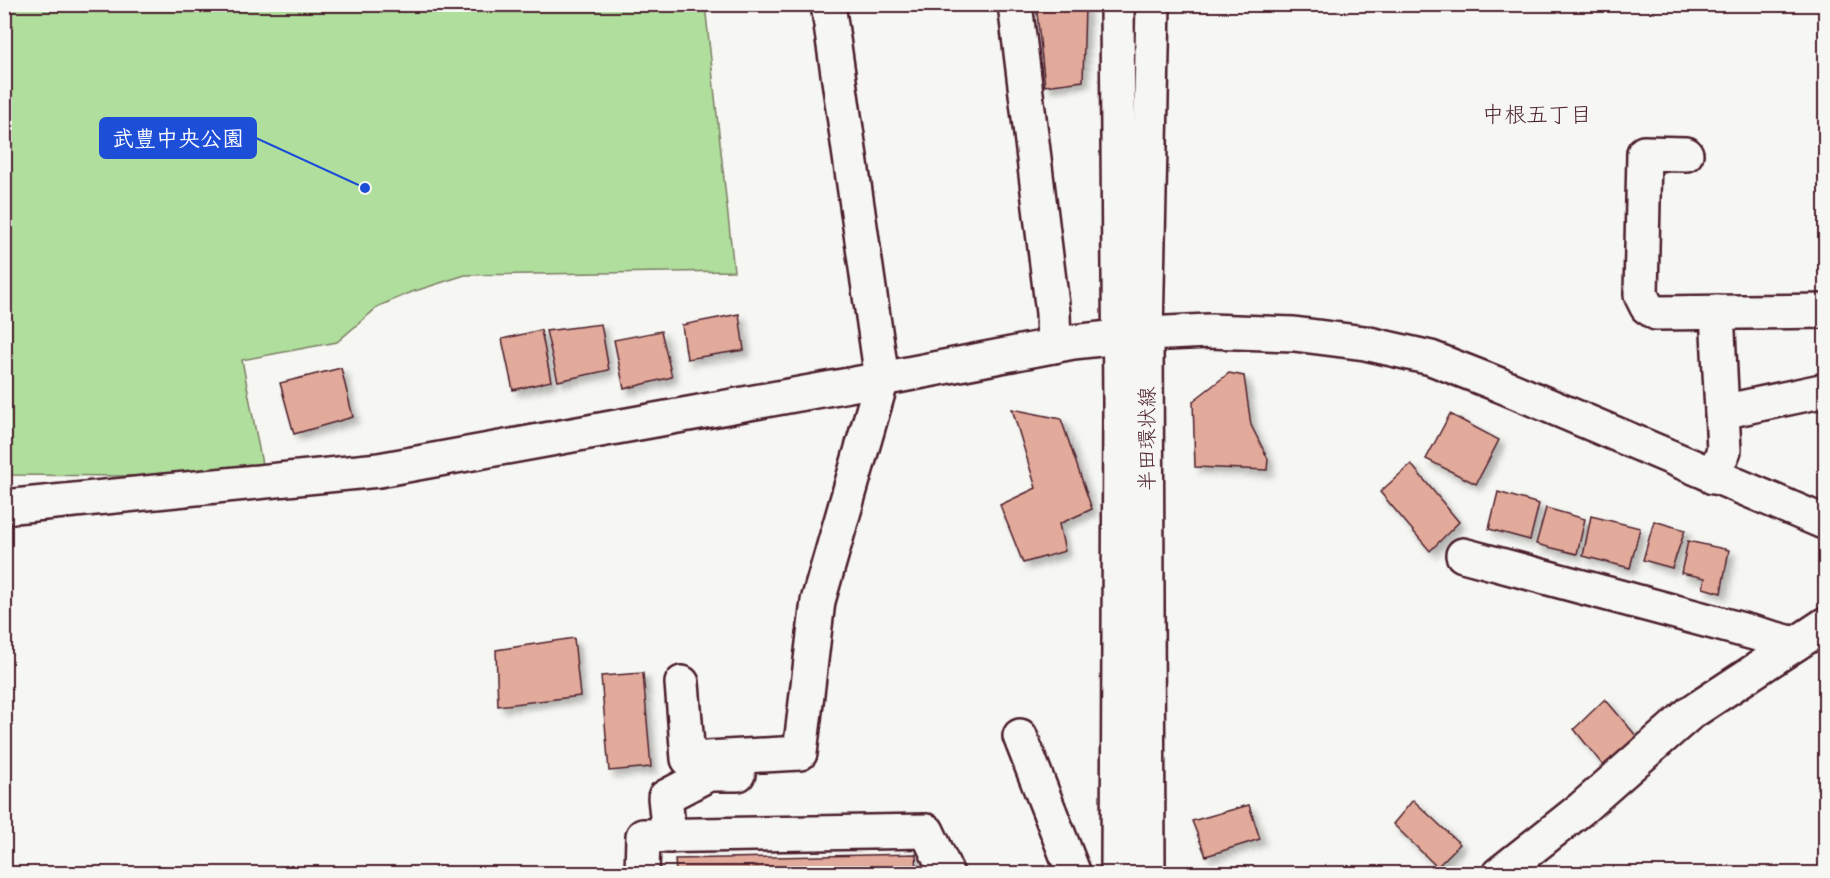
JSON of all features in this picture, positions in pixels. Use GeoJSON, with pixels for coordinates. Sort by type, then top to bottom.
{"type":"FeatureCollection","features":[{"type":"Feature","properties":{"kind":"street"},"geometry":{"type":"LineString","coordinates":[[669,836],[665,797],[709,774],[801,774],[800,753],[818,601],[882,380],[828,4]]}},
{"type":"Feature","properties":{"kind":"street"},"geometry":{"type":"LineString","coordinates":[[1015,4],[1053,313],[1054,346]]}},
{"type":"Feature","properties":{"kind":"street","name":"半田環状線"},"geometry":{"type":"LineString","coordinates":[[1118,4],[1133,335],[1148,873]]}},
{"type":"Feature","properties":{"kind":"street","name":"半田環状線"},"geometry":{"type":"LineString","coordinates":[[1118,873],[1133,335],[1153,4]]}},
{"type":"Feature","properties":{"kind":"street"},"geometry":{"type":"LineString","coordinates":[[1686,154],[1644,153],[1641,295],[1647,307],[1656,313],[1826,311]]}},
{"type":"Feature","properties":{"kind":"street"},"geometry":{"type":"LineString","coordinates":[[1713,477],[1724,450],[1718,312]]}},
{"type":"Feature","properties":{"kind":"street"},"geometry":{"type":"LineString","coordinates":[[4,507],[379,470],[882,380],[1054,346],[1133,335],[1209,330],[1294,334],[1365,343],[1431,358],[1826,523]]}},
{"type":"Feature","properties":{"kind":"street"},"geometry":{"type":"LineString","coordinates":[[1722,412],[1826,390]]}},
{"type":"Feature","properties":{"kind":"street"},"geometry":{"type":"LineString","coordinates":[[1463,555],[1795,644]]}},
{"type":"Feature","properties":{"kind":"street"},"geometry":{"type":"LineString","coordinates":[[1499,873],[1581,809],[1689,714],[1826,624]]}},
{"type":"Feature","properties":{"kind":"street"},"geometry":{"type":"LineString","coordinates":[[682,683],[688,759],[800,753]]}},
{"type":"Feature","properties":{"kind":"street"},"geometry":{"type":"LineString","coordinates":[[1020,736],[1074,873]]}},
{"type":"Feature","properties":{"kind":"street"},"geometry":{"type":"LineString","coordinates":[[642,873],[643,836],[927,831],[947,873]]}},
{"type":"Feature","properties":{"kind":"green space"},"geometry":{"type":"Polygon","coordinates":[[[5,4],[705,5],[734,271],[465,275],[412,292],[379,306],[337,342],[242,360],[262,464],[137,476],[5,475],[5,4]]]}},
{"type":"Feature","properties":{"kind":"building"},"geometry":{"type":"Polygon","coordinates":[[[1036,4],[1085,4],[1083,81],[1045,86],[1036,4]]]}},
{"type":"Feature","properties":{"kind":"building"},"geometry":{"type":"Polygon","coordinates":[[[739,314],[744,350],[687,359],[682,325],[739,314]]]}},
{"type":"Feature","properties":{"kind":"building"},"geometry":{"type":"Polygon","coordinates":[[[601,324],[609,370],[558,381],[546,331],[601,324]]]}},
{"type":"Feature","properties":{"kind":"building"},"geometry":{"type":"Polygon","coordinates":[[[541,330],[551,381],[513,390],[502,339],[541,330]]]}},
{"type":"Feature","properties":{"kind":"building"},"geometry":{"type":"Polygon","coordinates":[[[661,331],[672,377],[624,389],[614,340],[661,331]]]}},
{"type":"Feature","properties":{"kind":"building"},"geometry":{"type":"Polygon","coordinates":[[[341,368],[353,417],[294,434],[280,383],[341,368]]]}},
{"type":"Feature","properties":{"kind":"building"},"geometry":{"type":"Polygon","coordinates":[[[1229,373],[1244,376],[1251,425],[1268,459],[1267,470],[1195,467],[1193,401],[1229,373]]]}},
{"type":"Feature","properties":{"kind":"building"},"geometry":{"type":"Polygon","coordinates":[[[1012,409],[1061,419],[1092,509],[1059,524],[1065,551],[1023,563],[1000,505],[1036,488],[1012,409]]]}},
{"type":"Feature","properties":{"kind":"building"},"geometry":{"type":"Polygon","coordinates":[[[1450,414],[1499,440],[1476,484],[1426,459],[1450,414]]]}},
{"type":"Feature","properties":{"kind":"building"},"geometry":{"type":"Polygon","coordinates":[[[1411,464],[1459,522],[1430,551],[1380,492],[1411,464]]]}},
{"type":"Feature","properties":{"kind":"building"},"geometry":{"type":"Polygon","coordinates":[[[1498,492],[1539,504],[1530,540],[1489,529],[1498,492]]]}},
{"type":"Feature","properties":{"kind":"building"},"geometry":{"type":"Polygon","coordinates":[[[1546,508],[1585,519],[1577,554],[1536,544],[1546,508]]]}},
{"type":"Feature","properties":{"kind":"building"},"geometry":{"type":"Polygon","coordinates":[[[1591,516],[1640,528],[1630,568],[1583,556],[1591,516]]]}},
{"type":"Feature","properties":{"kind":"building"},"geometry":{"type":"Polygon","coordinates":[[[1654,521],[1685,530],[1672,568],[1643,560],[1654,521]]]}},
{"type":"Feature","properties":{"kind":"building"},"geometry":{"type":"Polygon","coordinates":[[[1688,541],[1729,550],[1721,593],[1703,588],[1705,578],[1681,573],[1688,541]]]}},
{"type":"Feature","properties":{"kind":"building"},"geometry":{"type":"Polygon","coordinates":[[[574,638],[580,696],[498,706],[496,650],[574,638]]]}},
{"type":"Feature","properties":{"kind":"building"},"geometry":{"type":"Polygon","coordinates":[[[643,673],[651,767],[609,771],[601,676],[643,673]]]}},
{"type":"Feature","properties":{"kind":"building"},"geometry":{"type":"Polygon","coordinates":[[[1605,699],[1638,738],[1605,768],[1574,729],[1605,699]]]}},
{"type":"Feature","properties":{"kind":"building"},"geometry":{"type":"Polygon","coordinates":[[[1413,800],[1460,844],[1437,867],[1393,824],[1413,800]]]}},
{"type":"Feature","properties":{"kind":"building"},"geometry":{"type":"Polygon","coordinates":[[[1249,805],[1260,839],[1206,856],[1192,821],[1249,805]]]}},
{"type":"Feature","properties":{"kind":"building"},"geometry":{"type":"Polygon","coordinates":[[[916,854],[917,874],[676,874],[675,859],[916,854]]]}},
{"type":"Feature","properties":{"kind":"place","name":"武豊中央公園"},"geometry":{"type":"Point","coordinates":[365,188]}},
{"type":"Feature","properties":{"kind":"district","name":"中根五丁目"},"geometry":{"type":"Point","coordinates":[1537,116]}}]}
